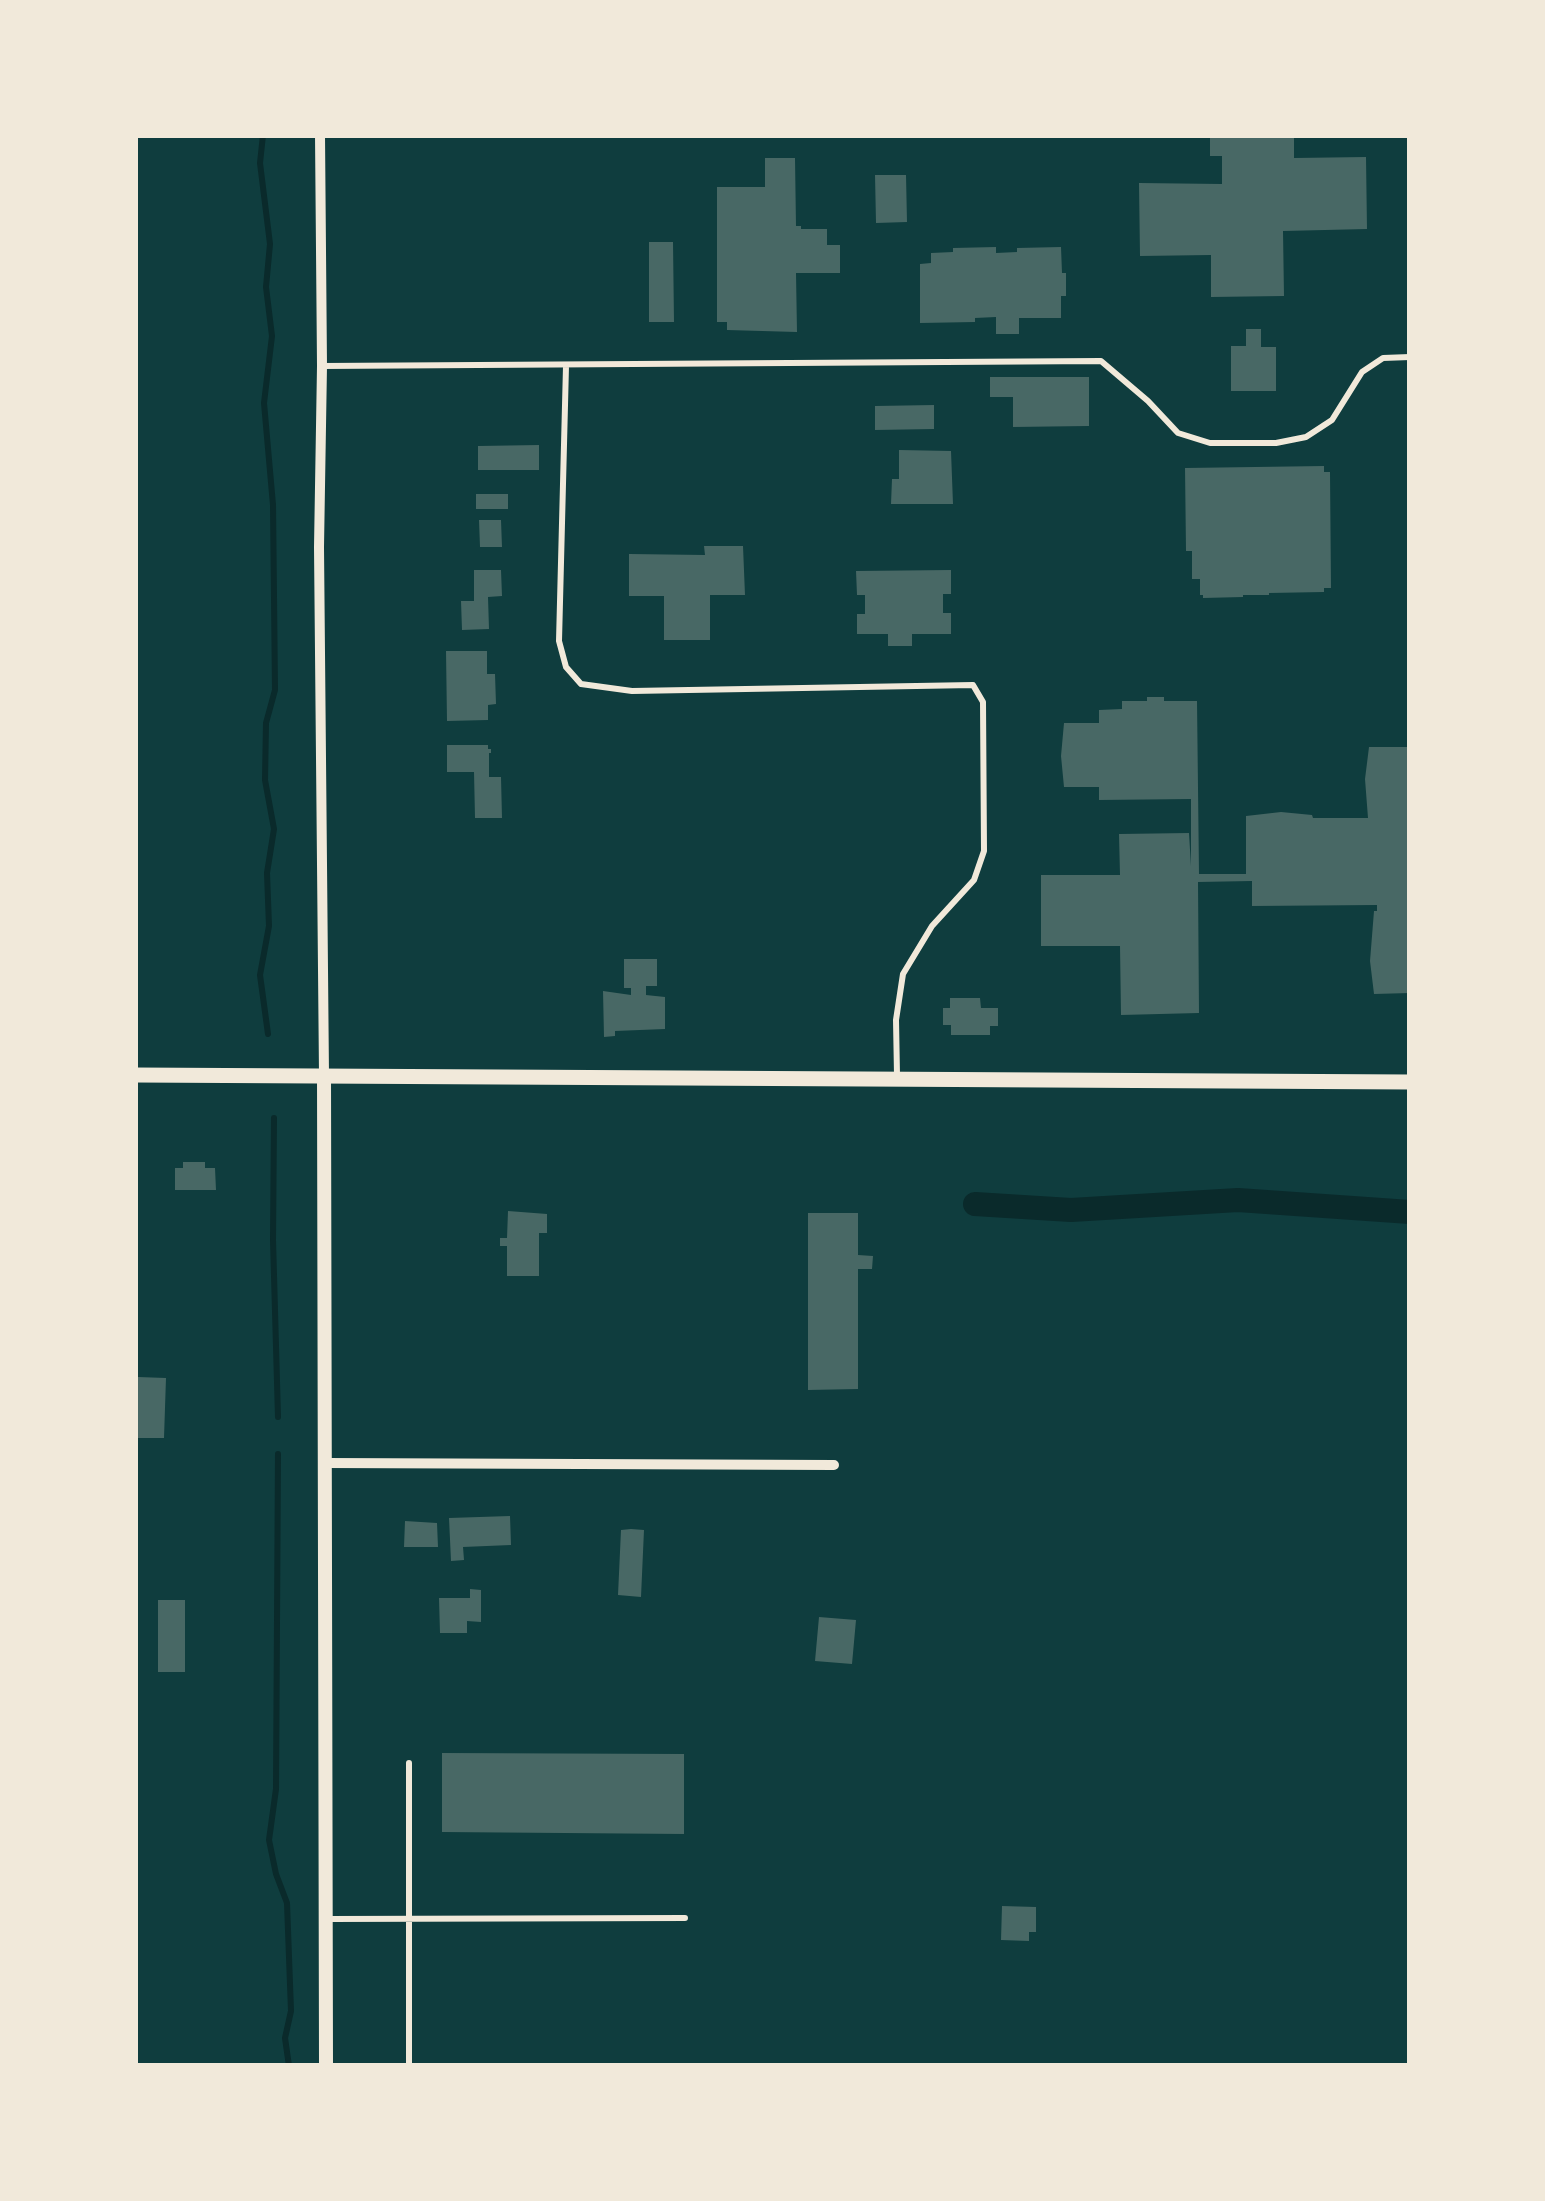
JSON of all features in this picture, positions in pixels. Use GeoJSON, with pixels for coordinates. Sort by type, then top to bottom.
{"type":"FeatureCollection","features":[{"type":"Feature","properties":{"kind":"main road"},"geometry":{"type":"LineString","coordinates":[[135,1075],[1410,1082]]}},
{"type":"Feature","properties":{"kind":"street"},"geometry":{"type":"LineString","coordinates":[[320,135],[326,2066]]}},
{"type":"Feature","properties":{"kind":"street"},"geometry":{"type":"LineString","coordinates":[[326,1463],[834,1465]]}},
{"type":"Feature","properties":{"kind":"lane"},"geometry":{"type":"LineString","coordinates":[[322,366],[1101,361],[1148,400],[1178,433],[1210,443],[1276,443],[1306,437],[1332,420],[1362,372],[1372,365],[1383,358],[1410,357]]}},
{"type":"Feature","properties":{"kind":"lane"},"geometry":{"type":"LineString","coordinates":[[566,366],[560,641],[566,668],[580,684],[632,691],[973,685],[983,702],[984,851],[974,880],[932,926],[903,974],[896,1020],[897,1078]]}},
{"type":"Feature","properties":{"kind":"lane"},"geometry":{"type":"LineString","coordinates":[[409,1763],[409,2066]]}},
{"type":"Feature","properties":{"kind":"lane"},"geometry":{"type":"LineString","coordinates":[[326,1919],[685,1918]]}},
{"type":"Feature","properties":{"kind":"building"},"geometry":{"type":"Polygon","coordinates":[[[1210,135],[1294,135],[1294,158],[1366,157],[1367,229],[1283,231],[1284,296],[1211,297],[1211,255],[1140,256],[1139,183],[1222,184],[1222,156],[1210,156],[1210,135]]]}},
{"type":"Feature","properties":{"kind":"building"},"geometry":{"type":"Polygon","coordinates":[[[765,158],[795,158],[796,226],[827,229],[827,245],[840,245],[840,273],[796,273],[797,332],[727,330],[727,322],[717,322],[717,187],[765,187],[765,158]]]}},
{"type":"Feature","properties":{"kind":"building"},"geometry":{"type":"Polygon","coordinates":[[[875,175],[906,175],[907,222],[876,223],[875,175]]]}},
{"type":"Feature","properties":{"kind":"building"},"geometry":{"type":"Polygon","coordinates":[[[649,242],[673,242],[674,322],[649,322],[649,242]]]}},
{"type":"Feature","properties":{"kind":"building"},"geometry":{"type":"Polygon","coordinates":[[[996,247],[996,253],[1061,247],[1066,296],[1061,296],[1061,318],[1019,318],[1019,334],[996,334],[996,317],[920,323],[920,264],[931,263],[931,253],[996,247]]]}},
{"type":"Feature","properties":{"kind":"building"},"geometry":{"type":"Polygon","coordinates":[[[1246,329],[1261,329],[1261,347],[1276,347],[1276,391],[1231,391],[1231,346],[1246,346],[1246,329]]]}},
{"type":"Feature","properties":{"kind":"building"},"geometry":{"type":"Polygon","coordinates":[[[990,377],[1089,377],[1089,426],[1013,427],[1013,397],[990,397],[990,377]]]}},
{"type":"Feature","properties":{"kind":"building"},"geometry":{"type":"Polygon","coordinates":[[[934,405],[934,429],[875,430],[875,406],[934,405]]]}},
{"type":"Feature","properties":{"kind":"building"},"geometry":{"type":"Polygon","coordinates":[[[539,445],[539,470],[478,470],[478,446],[539,445]]]}},
{"type":"Feature","properties":{"kind":"building"},"geometry":{"type":"Polygon","coordinates":[[[899,450],[951,451],[953,504],[891,504],[892,479],[899,479],[899,450]]]}},
{"type":"Feature","properties":{"kind":"building"},"geometry":{"type":"Polygon","coordinates":[[[1324,466],[1324,472],[1330,472],[1331,588],[1203,598],[1200,579],[1192,579],[1192,551],[1186,551],[1185,468],[1324,466]]]}},
{"type":"Feature","properties":{"kind":"building"},"geometry":{"type":"Polygon","coordinates":[[[476,494],[508,494],[508,509],[476,509],[476,494]]]}},
{"type":"Feature","properties":{"kind":"building"},"geometry":{"type":"Polygon","coordinates":[[[479,520],[501,520],[502,547],[480,547],[479,520]]]}},
{"type":"Feature","properties":{"kind":"building"},"geometry":{"type":"Polygon","coordinates":[[[704,546],[743,546],[745,595],[710,595],[710,640],[664,640],[664,596],[629,596],[629,554],[705,555],[704,546]]]}},
{"type":"Feature","properties":{"kind":"building"},"geometry":{"type":"Polygon","coordinates":[[[474,570],[501,570],[502,596],[488,597],[489,629],[462,630],[461,601],[474,601],[474,570]]]}},
{"type":"Feature","properties":{"kind":"building"},"geometry":{"type":"Polygon","coordinates":[[[951,570],[951,594],[943,594],[943,613],[951,613],[951,634],[912,634],[912,646],[888,646],[888,634],[857,634],[857,614],[865,614],[865,595],[857,595],[856,571],[951,570]]]}},
{"type":"Feature","properties":{"kind":"building"},"geometry":{"type":"Polygon","coordinates":[[[446,651],[487,651],[487,674],[495,674],[496,704],[488,705],[488,720],[447,721],[446,651]]]}},
{"type":"Feature","properties":{"kind":"building"},"geometry":{"type":"Polygon","coordinates":[[[1147,697],[1197,701],[1199,874],[1246,874],[1246,816],[1281,812],[1313,818],[1368,818],[1369,747],[1410,747],[1410,993],[1374,994],[1370,961],[1377,905],[1252,906],[1252,881],[1198,882],[1199,1013],[1121,1015],[1120,946],[1041,946],[1041,875],[1120,875],[1119,834],[1189,833],[1191,866],[1191,799],[1099,800],[1099,787],[1064,787],[1064,723],[1099,723],[1099,710],[1122,709],[1122,701],[1147,701],[1147,697]]]}},
{"type":"Feature","properties":{"kind":"building"},"geometry":{"type":"Polygon","coordinates":[[[447,745],[488,745],[489,777],[501,777],[502,818],[475,818],[474,772],[447,772],[447,745]]]}},
{"type":"Feature","properties":{"kind":"building"},"geometry":{"type":"Polygon","coordinates":[[[624,959],[657,959],[657,986],[646,986],[646,995],[665,997],[665,1029],[615,1031],[615,1036],[604,1037],[603,991],[631,995],[631,988],[624,988],[624,959]]]}},
{"type":"Feature","properties":{"kind":"building"},"geometry":{"type":"Polygon","coordinates":[[[950,998],[980,998],[981,1008],[998,1008],[998,1026],[990,1026],[990,1035],[951,1035],[951,1025],[943,1025],[943,1008],[950,1008],[950,998]]]}},
{"type":"Feature","properties":{"kind":"building"},"geometry":{"type":"Polygon","coordinates":[[[183,1162],[205,1162],[205,1168],[215,1168],[216,1190],[175,1190],[175,1168],[183,1168],[183,1162]]]}},
{"type":"Feature","properties":{"kind":"building"},"geometry":{"type":"Polygon","coordinates":[[[508,1211],[547,1214],[547,1233],[539,1233],[539,1276],[507,1276],[507,1246],[500,1246],[500,1238],[507,1238],[508,1211]]]}},
{"type":"Feature","properties":{"kind":"building"},"geometry":{"type":"Polygon","coordinates":[[[808,1213],[858,1213],[858,1255],[873,1256],[872,1269],[858,1269],[858,1389],[808,1390],[808,1213]]]}},
{"type":"Feature","properties":{"kind":"building"},"geometry":{"type":"Polygon","coordinates":[[[138,1377],[166,1378],[164,1438],[137,1438],[138,1377]]]}},
{"type":"Feature","properties":{"kind":"building"},"geometry":{"type":"Polygon","coordinates":[[[510,1516],[511,1545],[463,1547],[464,1560],[451,1561],[449,1518],[510,1516]]]}},
{"type":"Feature","properties":{"kind":"building"},"geometry":{"type":"Polygon","coordinates":[[[405,1521],[437,1523],[438,1547],[404,1547],[405,1521]]]}},
{"type":"Feature","properties":{"kind":"building"},"geometry":{"type":"Polygon","coordinates":[[[621,1530],[644,1530],[641,1597],[618,1595],[621,1530]]]}},
{"type":"Feature","properties":{"kind":"building"},"geometry":{"type":"Polygon","coordinates":[[[470,1589],[481,1590],[481,1622],[467,1621],[467,1633],[440,1633],[439,1598],[470,1598],[470,1589]]]}},
{"type":"Feature","properties":{"kind":"building"},"geometry":{"type":"Polygon","coordinates":[[[158,1600],[185,1600],[185,1672],[158,1672],[158,1600]]]}},
{"type":"Feature","properties":{"kind":"building"},"geometry":{"type":"Polygon","coordinates":[[[819,1617],[856,1620],[852,1664],[815,1661],[819,1617]]]}},
{"type":"Feature","properties":{"kind":"building"},"geometry":{"type":"Polygon","coordinates":[[[442,1753],[684,1754],[684,1834],[442,1832],[442,1753]]]}},
{"type":"Feature","properties":{"kind":"building"},"geometry":{"type":"Polygon","coordinates":[[[1002,1906],[1036,1907],[1036,1932],[1029,1932],[1029,1941],[1001,1940],[1002,1906]]]}},
{"type":"Feature","properties":{"kind":"waterway"},"geometry":{"type":"LineString","coordinates":[[263,135],[260,163],[270,244],[266,287],[272,336],[264,403],[273,505],[275,690],[266,723],[265,780],[274,829],[267,873],[269,926],[260,975],[268,1034]]}},
{"type":"Feature","properties":{"kind":"waterway"},"geometry":{"type":"LineString","coordinates":[[274,1118],[278,1417]]}},
{"type":"Feature","properties":{"kind":"waterway"},"geometry":{"type":"LineString","coordinates":[[975,1204],[1071,1210],[1238,1200],[1410,1212]]}},
{"type":"Feature","properties":{"kind":"waterway"},"geometry":{"type":"LineString","coordinates":[[278,1454],[276,1789],[269,1840],[287,1903],[291,2011],[285,2038],[289,2066]]}}]}
